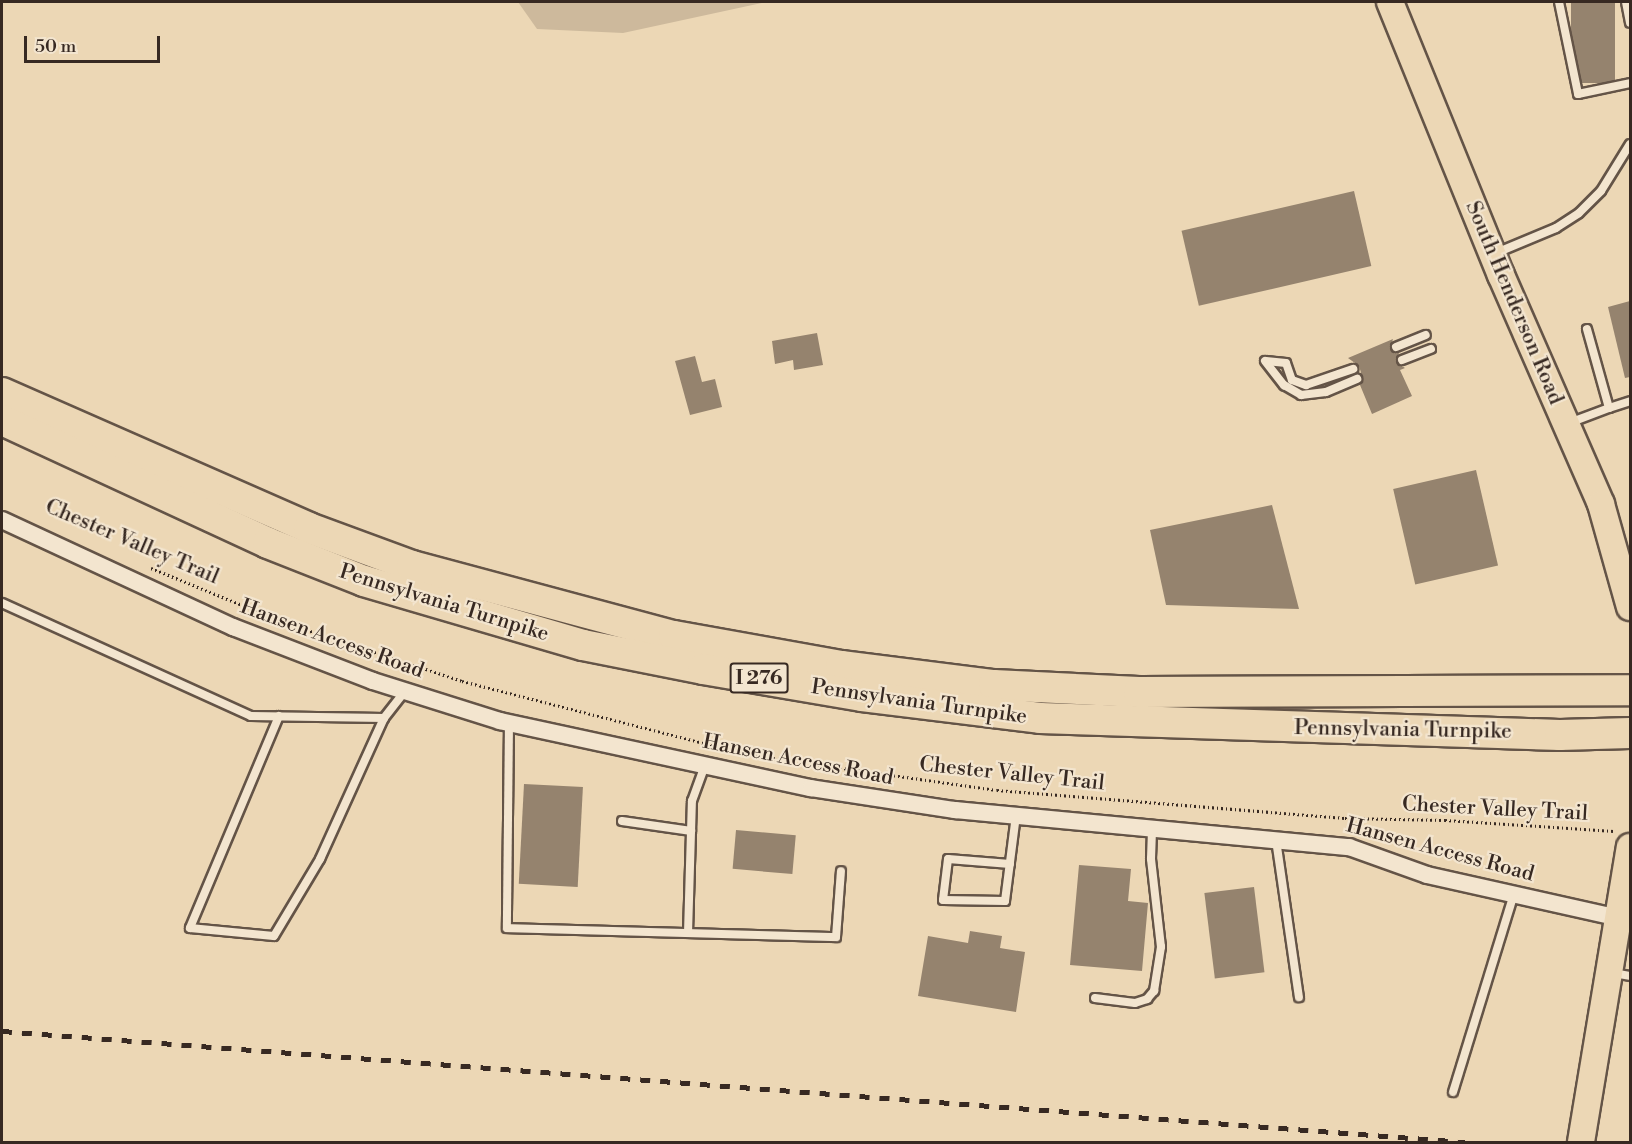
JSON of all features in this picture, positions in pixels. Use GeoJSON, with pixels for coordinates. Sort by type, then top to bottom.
{"type":"FeatureCollection","features":[{"type":"Feature","properties":{"kind":"highway","name":"Pennsylvania Turnpike"},"geometry":{"type":"LineString","coordinates":[[2,393],[309,528],[412,566],[674,636],[841,666],[994,685],[1139,692],[1630,690]]}},
{"type":"Feature","properties":{"kind":"highway","name":"Pennsylvania Turnpike"},"geometry":{"type":"LineString","coordinates":[[2,420],[268,543],[364,581],[583,645],[862,696],[1040,718],[1560,735],[1630,733]]}},
{"type":"Feature","properties":{"kind":"main road","name":"South Henderson Road"},"geometry":{"type":"LineString","coordinates":[[1390,2],[1492,255],[1612,534],[1630,607]]}},
{"type":"Feature","properties":{"kind":"main road"},"geometry":{"type":"LineString","coordinates":[[1581,1143],[1620,974],[1619,918],[1628,884],[1625,839]]}},
{"type":"Feature","properties":{"kind":"street","name":"Hansen Access Road"},"geometry":{"type":"LineString","coordinates":[[2,520],[233,627],[405,691],[509,723],[811,788],[1016,815],[1349,847],[1427,874],[1619,918]]}},
{"type":"Feature","properties":{"kind":"lane"},"geometry":{"type":"LineString","coordinates":[[1559,2],[1578,94],[1630,84]]}},
{"type":"Feature","properties":{"kind":"lane"},"geometry":{"type":"LineString","coordinates":[[1626,2],[1630,23]]}},
{"type":"Feature","properties":{"kind":"lane"},"geometry":{"type":"LineString","coordinates":[[1492,255],[1556,228],[1579,213],[1601,191],[1630,144]]}},
{"type":"Feature","properties":{"kind":"lane"},"geometry":{"type":"LineString","coordinates":[[1587,329],[1609,408]]}},
{"type":"Feature","properties":{"kind":"lane"},"geometry":{"type":"LineString","coordinates":[[1396,347],[1426,335]]}},
{"type":"Feature","properties":{"kind":"lane"},"geometry":{"type":"LineString","coordinates":[[1402,360],[1431,349]]}},
{"type":"Feature","properties":{"kind":"lane"},"geometry":{"type":"LineString","coordinates":[[1353,369],[1306,385],[1292,380],[1286,363],[1265,361],[1284,386],[1301,395],[1326,392],[1358,379]]}},
{"type":"Feature","properties":{"kind":"lane"},"geometry":{"type":"LineString","coordinates":[[1566,424],[1630,401]]}},
{"type":"Feature","properties":{"kind":"lane"},"geometry":{"type":"LineString","coordinates":[[2,603],[251,716],[384,718]]}},
{"type":"Feature","properties":{"kind":"lane"},"geometry":{"type":"LineString","coordinates":[[279,716],[190,928],[274,936],[321,859],[384,718],[405,691]]}},
{"type":"Feature","properties":{"kind":"lane"},"geometry":{"type":"LineString","coordinates":[[509,723],[507,928],[837,937],[841,871]]}},
{"type":"Feature","properties":{"kind":"lane"},"geometry":{"type":"LineString","coordinates":[[688,933],[692,801],[705,766]]}},
{"type":"Feature","properties":{"kind":"lane"},"geometry":{"type":"LineString","coordinates":[[1010,864],[948,860],[943,900],[1005,901],[1010,864],[1016,815]]}},
{"type":"Feature","properties":{"kind":"lane"},"geometry":{"type":"LineString","coordinates":[[622,821],[691,831]]}},
{"type":"Feature","properties":{"kind":"lane"},"geometry":{"type":"LineString","coordinates":[[1095,998],[1135,1004],[1147,999],[1154,991],[1161,946],[1152,859],[1152,827]]}},
{"type":"Feature","properties":{"kind":"lane"},"geometry":{"type":"LineString","coordinates":[[1276,839],[1299,997]]}},
{"type":"Feature","properties":{"kind":"lane"},"geometry":{"type":"LineString","coordinates":[[1453,1092],[1514,894]]}},
{"type":"Feature","properties":{"kind":"path","name":"Chester Valley Trail"},"geometry":{"type":"LineString","coordinates":[[146,566],[289,624],[462,681],[751,755],[997,790],[1345,818],[1445,820],[1576,828],[1625,839]]}},
{"type":"Feature","properties":{"kind":"shaded area"},"geometry":{"type":"Polygon","coordinates":[[[518,2],[766,2],[623,33],[537,29],[518,2]]]}},
{"type":"Feature","properties":{"kind":"building"},"geometry":{"type":"Polygon","coordinates":[[[1571,2],[1615,2],[1615,83],[1571,83],[1571,2]]]}},
{"type":"Feature","properties":{"kind":"building"},"geometry":{"type":"Polygon","coordinates":[[[1354,191],[1371,266],[1199,306],[1182,231],[1354,191]]]}},
{"type":"Feature","properties":{"kind":"building"},"geometry":{"type":"Polygon","coordinates":[[[1630,301],[1630,377],[1625,378],[1608,307],[1630,301]]]}},
{"type":"Feature","properties":{"kind":"building"},"geometry":{"type":"Polygon","coordinates":[[[817,333],[823,365],[794,370],[793,360],[775,364],[772,341],[817,333]]]}},
{"type":"Feature","properties":{"kind":"building"},"geometry":{"type":"Polygon","coordinates":[[[1393,339],[1390,349],[1399,353],[1396,362],[1405,368],[1400,370],[1412,396],[1372,414],[1360,385],[1363,379],[1359,366],[1348,358],[1393,339]]]}},
{"type":"Feature","properties":{"kind":"building"},"geometry":{"type":"Polygon","coordinates":[[[695,356],[702,382],[715,379],[722,407],[690,415],[675,361],[695,356]]]}},
{"type":"Feature","properties":{"kind":"building"},"geometry":{"type":"Polygon","coordinates":[[[1476,470],[1498,565],[1415,585],[1393,489],[1476,470]]]}},
{"type":"Feature","properties":{"kind":"building"},"geometry":{"type":"Polygon","coordinates":[[[1272,505],[1299,609],[1166,605],[1150,530],[1272,505]]]}},
{"type":"Feature","properties":{"kind":"building"},"geometry":{"type":"Polygon","coordinates":[[[524,784],[583,787],[578,887],[519,884],[524,784]]]}},
{"type":"Feature","properties":{"kind":"building"},"geometry":{"type":"Polygon","coordinates":[[[736,830],[796,835],[792,874],[733,869],[736,830]]]}},
{"type":"Feature","properties":{"kind":"building"},"geometry":{"type":"Polygon","coordinates":[[[1079,865],[1131,869],[1128,901],[1148,903],[1142,971],[1070,965],[1079,865]]]}},
{"type":"Feature","properties":{"kind":"building"},"geometry":{"type":"Polygon","coordinates":[[[1254,887],[1264,972],[1215,978],[1204,893],[1254,887]]]}},
{"type":"Feature","properties":{"kind":"building"},"geometry":{"type":"Polygon","coordinates":[[[970,931],[1002,936],[1000,948],[1025,952],[1016,1012],[918,996],[928,936],[968,943],[970,931]]]}},
{"type":"Feature","properties":{"kind":"railway"},"geometry":{"type":"LineString","coordinates":[[2,1031],[1465,1142]]}}]}
